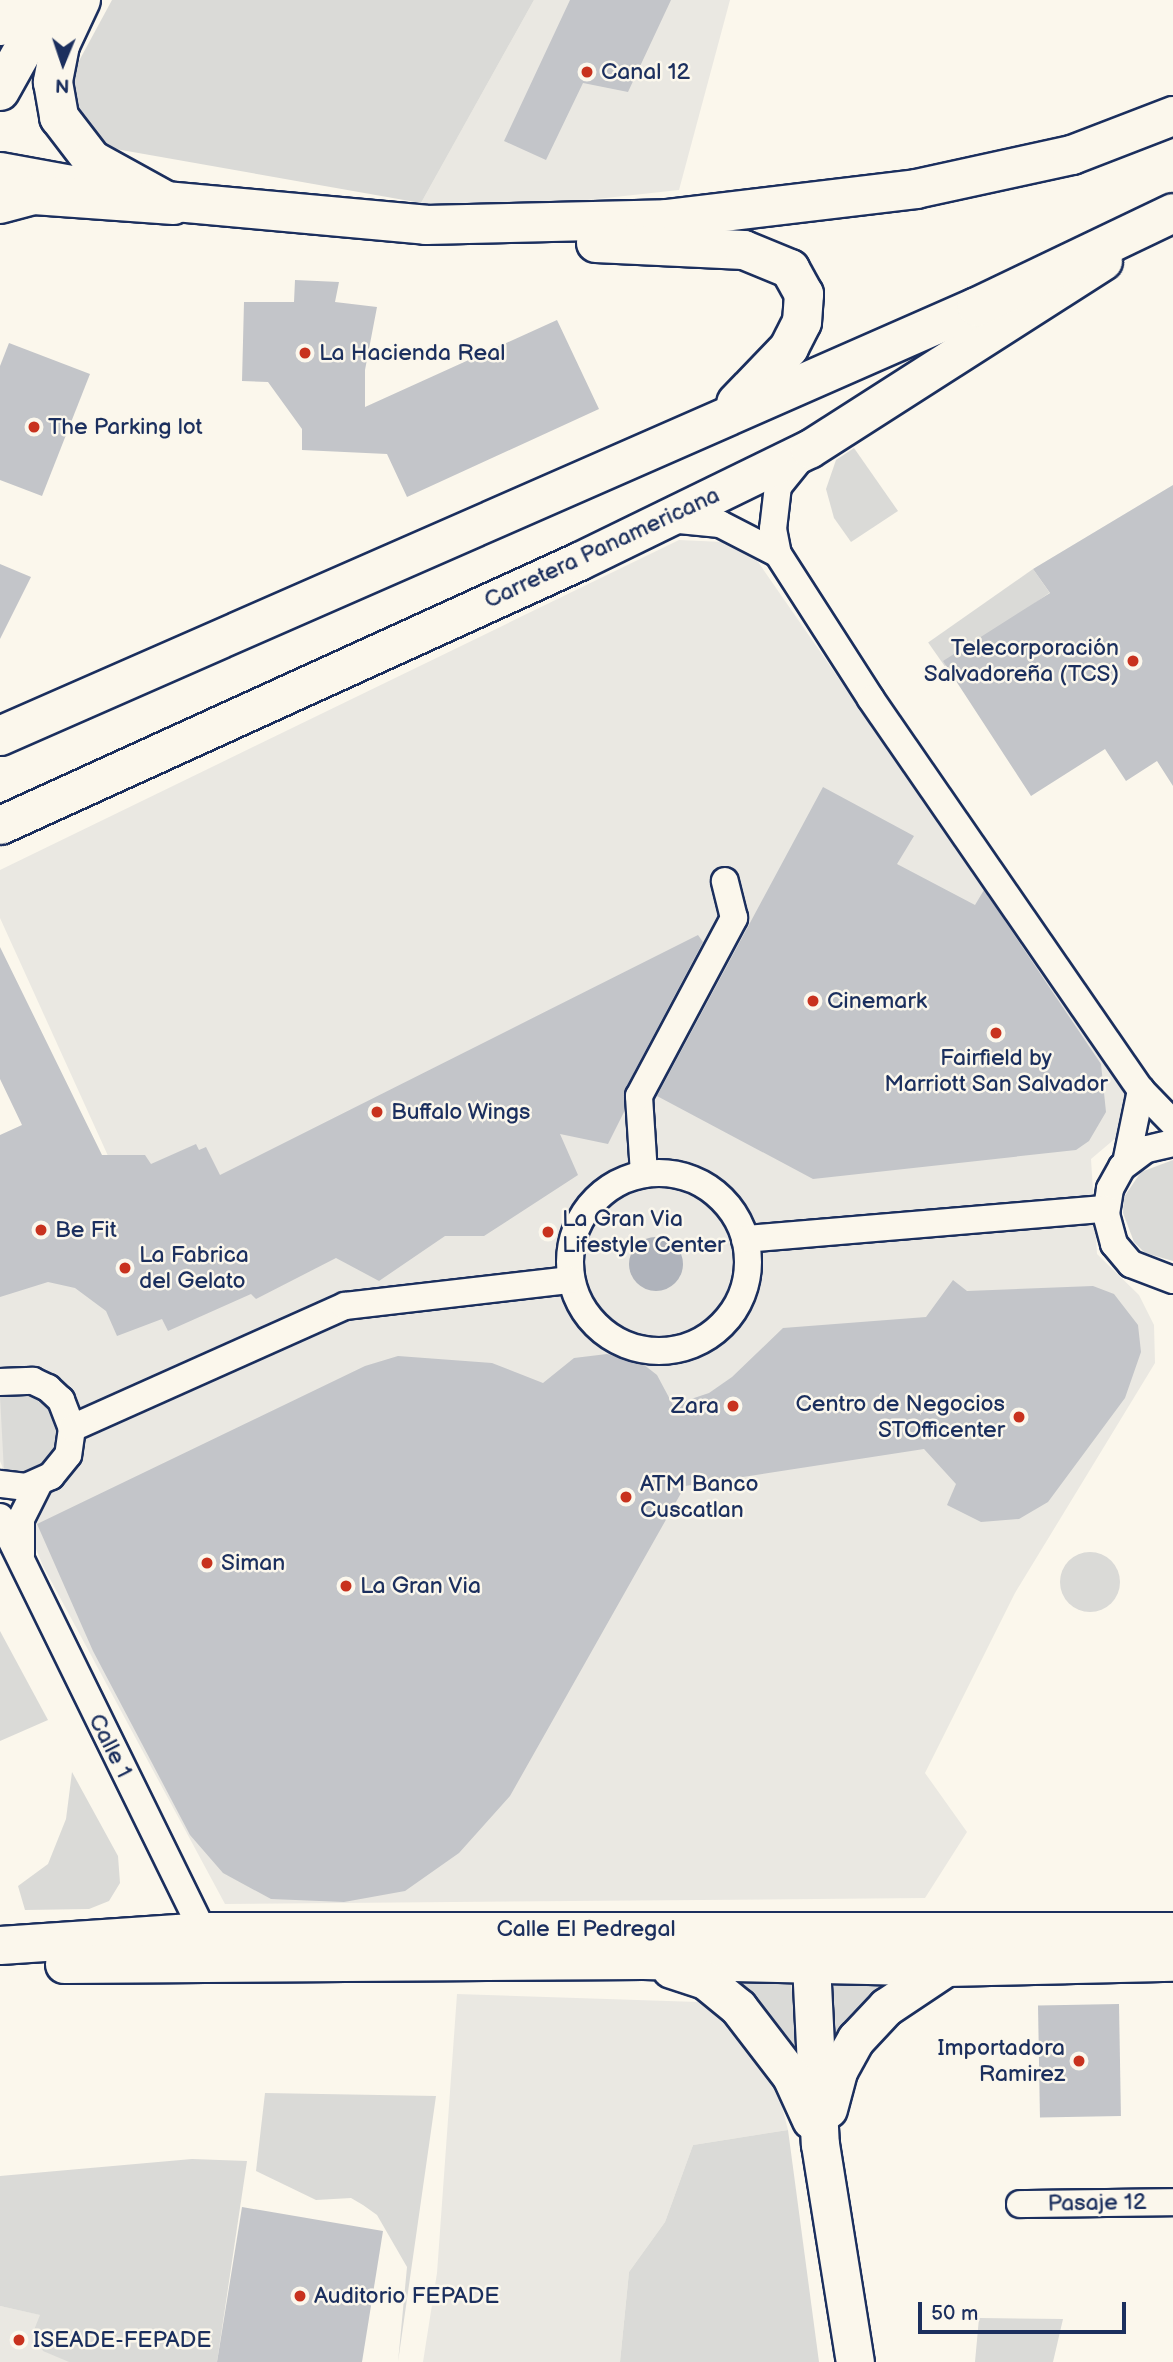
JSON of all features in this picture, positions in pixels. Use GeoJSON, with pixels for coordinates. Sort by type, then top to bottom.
{"type":"FeatureCollection","features":[{"type":"Feature","properties":{"kind":"main road"},"geometry":{"type":"LineString","coordinates":[[0,26],[18,0]]}},
{"type":"Feature","properties":{"kind":"main road"},"geometry":{"type":"LineString","coordinates":[[0,91],[51,0]]}},
{"type":"Feature","properties":{"kind":"main road"},"geometry":{"type":"LineString","coordinates":[[81,0],[60,45],[53,82],[59,117],[92,160],[174,205]]}},
{"type":"Feature","properties":{"kind":"main road"},"geometry":{"type":"LineString","coordinates":[[474,226],[666,219],[916,189],[1072,155],[1173,116]]}},
{"type":"Feature","properties":{"kind":"main road"},"geometry":{"type":"LineString","coordinates":[[0,172],[174,205]]}},
{"type":"Feature","properties":{"kind":"main road"},"geometry":{"type":"LineString","coordinates":[[0,204],[34,195],[474,226],[565,240],[744,250],[790,270],[804,295],[802,322],[774,366],[713,423]]}},
{"type":"Feature","properties":{"kind":"main road","name":"Carretera Panamericana"},"geometry":{"type":"LineString","coordinates":[[0,736],[1073,263],[1173,214]]}},
{"type":"Feature","properties":{"kind":"main road","name":"Carretera Panamericana"},"geometry":{"type":"LineString","coordinates":[[0,825],[662,520],[809,449],[1173,214]]}},
{"type":"Feature","properties":{"kind":"main road"},"geometry":{"type":"LineString","coordinates":[[809,1929],[820,2144],[855,2362]]}},
{"type":"Feature","properties":{"kind":"main road","name":"Calle El Pedregal"},"geometry":{"type":"LineString","coordinates":[[0,1945],[203,1931],[1173,1931]]}},
{"type":"Feature","properties":{"kind":"main road","name":"Calle El Pedregal"},"geometry":{"type":"LineString","coordinates":[[0,1970],[105,1960],[643,1960],[946,1967],[1173,1962]]}},
{"type":"Feature","properties":{"kind":"main road"},"geometry":{"type":"LineString","coordinates":[[643,1960],[705,1980],[738,2007],[802,2093],[820,2144]]}},
{"type":"Feature","properties":{"kind":"main road"},"geometry":{"type":"LineString","coordinates":[[820,2144],[838,2071],[856,2039],[886,2007],[946,1967]]}},
{"type":"Feature","properties":{"kind":"street"},"geometry":{"type":"LineString","coordinates":[[809,449],[778,486],[773,529],[778,554],[871,699],[1141,1090],[1173,1123]]}},
{"type":"Feature","properties":{"kind":"street"},"geometry":{"type":"LineString","coordinates":[[662,520],[720,524],[778,554]]}},
{"type":"Feature","properties":{"kind":"street"},"geometry":{"type":"LineString","coordinates":[[644,1174],[639,1096],[734,918],[724,881]]}},
{"type":"Feature","properties":{"kind":"street"},"geometry":{"type":"LineString","coordinates":[[1126,1163],[1141,1090]]}},
{"type":"Feature","properties":{"kind":"street"},"geometry":{"type":"LineString","coordinates":[[1173,1143],[1146,1149],[1126,1163],[1114,1179],[1106,1209],[1110,1234],[1124,1257],[1143,1272],[1173,1280]]}},
{"type":"Feature","properties":{"kind":"street"},"geometry":{"type":"LineString","coordinates":[[644,1174],[671,1174],[710,1189],[730,1208],[746,1239],[747,1276],[738,1304],[708,1337],[680,1349],[650,1351],[607,1336],[586,1315],[571,1280],[570,1247],[586,1209],[606,1190],[644,1174]]}},
{"type":"Feature","properties":{"kind":"street"},"geometry":{"type":"LineString","coordinates":[[746,1239],[1106,1209]]}},
{"type":"Feature","properties":{"kind":"street"},"geometry":{"type":"LineString","coordinates":[[0,1382],[16,1379],[48,1388],[61,1400],[72,1428],[345,1306],[571,1280]]}},
{"type":"Feature","properties":{"kind":"street","name":"Calle 1"},"geometry":{"type":"LineString","coordinates":[[21,1560],[21,1519],[39,1483],[68,1455],[72,1428]]}},
{"type":"Feature","properties":{"kind":"street"},"geometry":{"type":"LineString","coordinates":[[0,1484],[39,1483]]}},
{"type":"Feature","properties":{"kind":"street","name":"Calle 1"},"geometry":{"type":"LineString","coordinates":[[0,1517],[203,1931]]}},
{"type":"Feature","properties":{"kind":"street","name":"Pasaje 12"},"geometry":{"type":"LineString","coordinates":[[1020,2204],[1173,2202]]}},
{"type":"Feature","properties":{"kind":"shaded area"},"geometry":{"type":"Polygon","coordinates":[[[112,0],[534,0],[421,203],[93,145],[68,97],[73,72],[112,0]]]}},
{"type":"Feature","properties":{"kind":"shaded area","name":"Canal 12"},"geometry":{"type":"Polygon","coordinates":[[[534,0],[730,0],[679,190],[514,208],[421,203],[534,0]]]}},
{"type":"Feature","properties":{"kind":"shaded area"},"geometry":{"type":"Polygon","coordinates":[[[854,448],[898,511],[851,542],[834,518],[826,489],[836,460],[854,448]]]}},
{"type":"Feature","properties":{"kind":"shaded area","name":"La Gran Via Lifestyle Center"},"geometry":{"type":"Polygon","coordinates":[[[679,540],[723,542],[756,559],[1125,1091],[1117,1137],[1091,1159],[1097,1254],[1139,1295],[1154,1325],[1155,1363],[1015,1593],[925,1773],[967,1832],[925,1898],[225,1904],[43,1566],[0,1461],[0,1210],[109,1158],[0,918],[0,870],[679,540]]]}},
{"type":"Feature","properties":{"kind":"shaded area"},"geometry":{"type":"Polygon","coordinates":[[[1033,569],[1050,593],[945,666],[928,642],[1033,569]]]}},
{"type":"Feature","properties":{"kind":"shaded area"},"geometry":{"type":"Polygon","coordinates":[[[1173,1160],[1173,1261],[1145,1253],[1134,1242],[1123,1213],[1124,1197],[1141,1172],[1173,1160]]]}},
{"type":"Feature","properties":{"kind":"shaded area"},"geometry":{"type":"Polygon","coordinates":[[[656,1237],[675,1245],[683,1264],[675,1283],[656,1291],[637,1283],[629,1264],[637,1245],[656,1237]]]}},
{"type":"Feature","properties":{"kind":"shaded area"},"geometry":{"type":"Polygon","coordinates":[[[26,1393],[38,1397],[56,1417],[58,1444],[43,1466],[31,1472],[4,1472],[0,1396],[26,1393]]]}},
{"type":"Feature","properties":{"kind":"shaded area"},"geometry":{"type":"Polygon","coordinates":[[[1090,1552],[1107,1557],[1115,1565],[1120,1582],[1115,1599],[1107,1607],[1090,1612],[1073,1607],[1065,1599],[1060,1582],[1065,1565],[1073,1557],[1090,1552]]]}},
{"type":"Feature","properties":{"kind":"shaded area"},"geometry":{"type":"Polygon","coordinates":[[[0,1631],[48,1720],[0,1741],[0,1631]]]}},
{"type":"Feature","properties":{"kind":"shaded area"},"geometry":{"type":"Polygon","coordinates":[[[72,1772],[118,1856],[120,1883],[109,1901],[89,1909],[25,1910],[18,1886],[48,1864],[66,1819],[72,1772]]]}},
{"type":"Feature","properties":{"kind":"shaded area"},"geometry":{"type":"Polygon","coordinates":[[[726,1979],[791,1984],[801,2067],[726,1979]]]}},
{"type":"Feature","properties":{"kind":"shaded area"},"geometry":{"type":"Polygon","coordinates":[[[825,1979],[893,1980],[825,2068],[825,1979]]]}},
{"type":"Feature","properties":{"kind":"shaded area"},"geometry":{"type":"Polygon","coordinates":[[[457,1994],[698,2002],[735,2027],[774,2076],[788,2130],[693,2145],[665,2222],[629,2272],[620,2362],[423,2362],[437,2273],[457,1994]]]}},
{"type":"Feature","properties":{"kind":"shaded area"},"geometry":{"type":"Polygon","coordinates":[[[265,2093],[436,2096],[398,2362],[407,2267],[377,2215],[363,2205],[351,2198],[316,2200],[256,2171],[265,2093]]]}},
{"type":"Feature","properties":{"kind":"shaded area"},"geometry":{"type":"Polygon","coordinates":[[[788,2130],[819,2362],[620,2362],[629,2272],[665,2222],[693,2145],[788,2130]]]}},
{"type":"Feature","properties":{"kind":"shaded area","name":"ISEADE-FEPADE"},"geometry":{"type":"Polygon","coordinates":[[[192,2159],[247,2161],[217,2362],[69,2362],[43,2351],[34,2330],[40,2315],[0,2306],[0,2176],[192,2159]]]}},
{"type":"Feature","properties":{"kind":"shaded area","name":"ISEADE-FEPADE"},"geometry":{"type":"Polygon","coordinates":[[[0,2306],[41,2315],[69,2362],[0,2362],[0,2306]]]}},
{"type":"Feature","properties":{"kind":"shaded area"},"geometry":{"type":"Polygon","coordinates":[[[979,2318],[1063,2319],[1053,2362],[975,2362],[979,2318]]]}},
{"type":"Feature","properties":{"kind":"building","name":"Canal 12"},"geometry":{"type":"Polygon","coordinates":[[[570,0],[671,0],[628,92],[583,83],[546,160],[504,141],[570,0]]]}},
{"type":"Feature","properties":{"kind":"building"},"geometry":{"type":"Polygon","coordinates":[[[295,280],[339,282],[335,302],[377,307],[365,370],[365,407],[557,320],[599,409],[407,497],[387,454],[302,450],[302,429],[268,382],[242,381],[244,302],[294,302],[295,280]]]}},
{"type":"Feature","properties":{"kind":"building","name":"The Parking lot"},"geometry":{"type":"Polygon","coordinates":[[[9,343],[90,374],[42,496],[0,480],[0,366],[9,343]]]}},
{"type":"Feature","properties":{"kind":"building"},"geometry":{"type":"Polygon","coordinates":[[[1173,485],[1173,786],[1157,761],[1126,781],[1105,749],[1031,796],[943,661],[1050,593],[1033,569],[1173,485]]]}},
{"type":"Feature","properties":{"kind":"building"},"geometry":{"type":"Polygon","coordinates":[[[0,564],[31,577],[0,639],[0,564]]]}},
{"type":"Feature","properties":{"kind":"building"},"geometry":{"type":"Polygon","coordinates":[[[823,787],[914,836],[897,864],[975,905],[984,890],[1101,1064],[1106,1112],[1089,1141],[1076,1150],[813,1179],[657,1096],[823,787]]]}},
{"type":"Feature","properties":{"kind":"building"},"geometry":{"type":"Polygon","coordinates":[[[698,935],[703,942],[625,1089],[624,1112],[608,1144],[560,1134],[578,1175],[484,1236],[445,1236],[379,1281],[336,1258],[256,1299],[251,1294],[168,1331],[162,1319],[117,1336],[106,1311],[75,1288],[48,1282],[0,1297],[0,1135],[22,1125],[0,1079],[0,947],[102,1155],[145,1155],[151,1164],[196,1144],[199,1150],[206,1147],[220,1175],[698,935]]]}},
{"type":"Feature","properties":{"kind":"building","name":"La Gran Via"},"geometry":{"type":"Polygon","coordinates":[[[953,1280],[967,1291],[1093,1286],[1114,1294],[1138,1325],[1141,1352],[1125,1398],[1048,1502],[1019,1519],[981,1522],[947,1505],[956,1484],[924,1449],[685,1486],[510,1796],[459,1853],[405,1891],[344,1902],[271,1899],[223,1873],[190,1835],[93,1651],[37,1524],[365,1366],[398,1356],[492,1363],[543,1383],[574,1358],[607,1354],[643,1364],[657,1375],[673,1405],[709,1393],[732,1377],[783,1328],[926,1317],[953,1280]]]}},
{"type":"Feature","properties":{"kind":"building","name":"Importadora Ramirez"},"geometry":{"type":"Polygon","coordinates":[[[1119,2004],[1121,2116],[1040,2117],[1038,2005],[1119,2004]]]}},
{"type":"Feature","properties":{"kind":"building","name":"Auditorio FEPADE"},"geometry":{"type":"Polygon","coordinates":[[[242,2207],[383,2231],[362,2362],[217,2362],[242,2207]]]}},
{"type":"Feature","properties":{"kind":"place","name":"Canal 12"},"geometry":{"type":"Point","coordinates":[587,72]}},
{"type":"Feature","properties":{"kind":"place","name":"La Hacienda Real"},"geometry":{"type":"Point","coordinates":[305,353]}},
{"type":"Feature","properties":{"kind":"place","name":"The Parking lot"},"geometry":{"type":"Point","coordinates":[34,427]}},
{"type":"Feature","properties":{"kind":"place","name":"Telecorporación Salvadoreña (TCS)"},"geometry":{"type":"Point","coordinates":[1133,661]}},
{"type":"Feature","properties":{"kind":"place","name":"Cinemark"},"geometry":{"type":"Point","coordinates":[813,1001]}},
{"type":"Feature","properties":{"kind":"place","name":"Fairfield by Marriott San Salvador"},"geometry":{"type":"Point","coordinates":[996,1033]}},
{"type":"Feature","properties":{"kind":"place","name":"Buffalo Wings"},"geometry":{"type":"Point","coordinates":[377,1112]}},
{"type":"Feature","properties":{"kind":"place","name":"Be Fit"},"geometry":{"type":"Point","coordinates":[41,1230]}},
{"type":"Feature","properties":{"kind":"place","name":"La Gran Via Lifestyle Center"},"geometry":{"type":"Point","coordinates":[548,1232]}},
{"type":"Feature","properties":{"kind":"place","name":"La Fabrica del Gelato"},"geometry":{"type":"Point","coordinates":[125,1268]}},
{"type":"Feature","properties":{"kind":"place","name":"Zara"},"geometry":{"type":"Point","coordinates":[733,1406]}},
{"type":"Feature","properties":{"kind":"place","name":"Centro de Negocios STOfficenter"},"geometry":{"type":"Point","coordinates":[1019,1417]}},
{"type":"Feature","properties":{"kind":"place","name":"ATM Banco Cuscatlan"},"geometry":{"type":"Point","coordinates":[626,1497]}},
{"type":"Feature","properties":{"kind":"place","name":"Siman"},"geometry":{"type":"Point","coordinates":[207,1563]}},
{"type":"Feature","properties":{"kind":"place","name":"La Gran Via"},"geometry":{"type":"Point","coordinates":[346,1586]}},
{"type":"Feature","properties":{"kind":"place","name":"Importadora Ramirez"},"geometry":{"type":"Point","coordinates":[1079,2061]}},
{"type":"Feature","properties":{"kind":"place","name":"Auditorio FEPADE"},"geometry":{"type":"Point","coordinates":[300,2296]}},
{"type":"Feature","properties":{"kind":"place","name":"ISEADE-FEPADE"},"geometry":{"type":"Point","coordinates":[19,2340]}}]}
